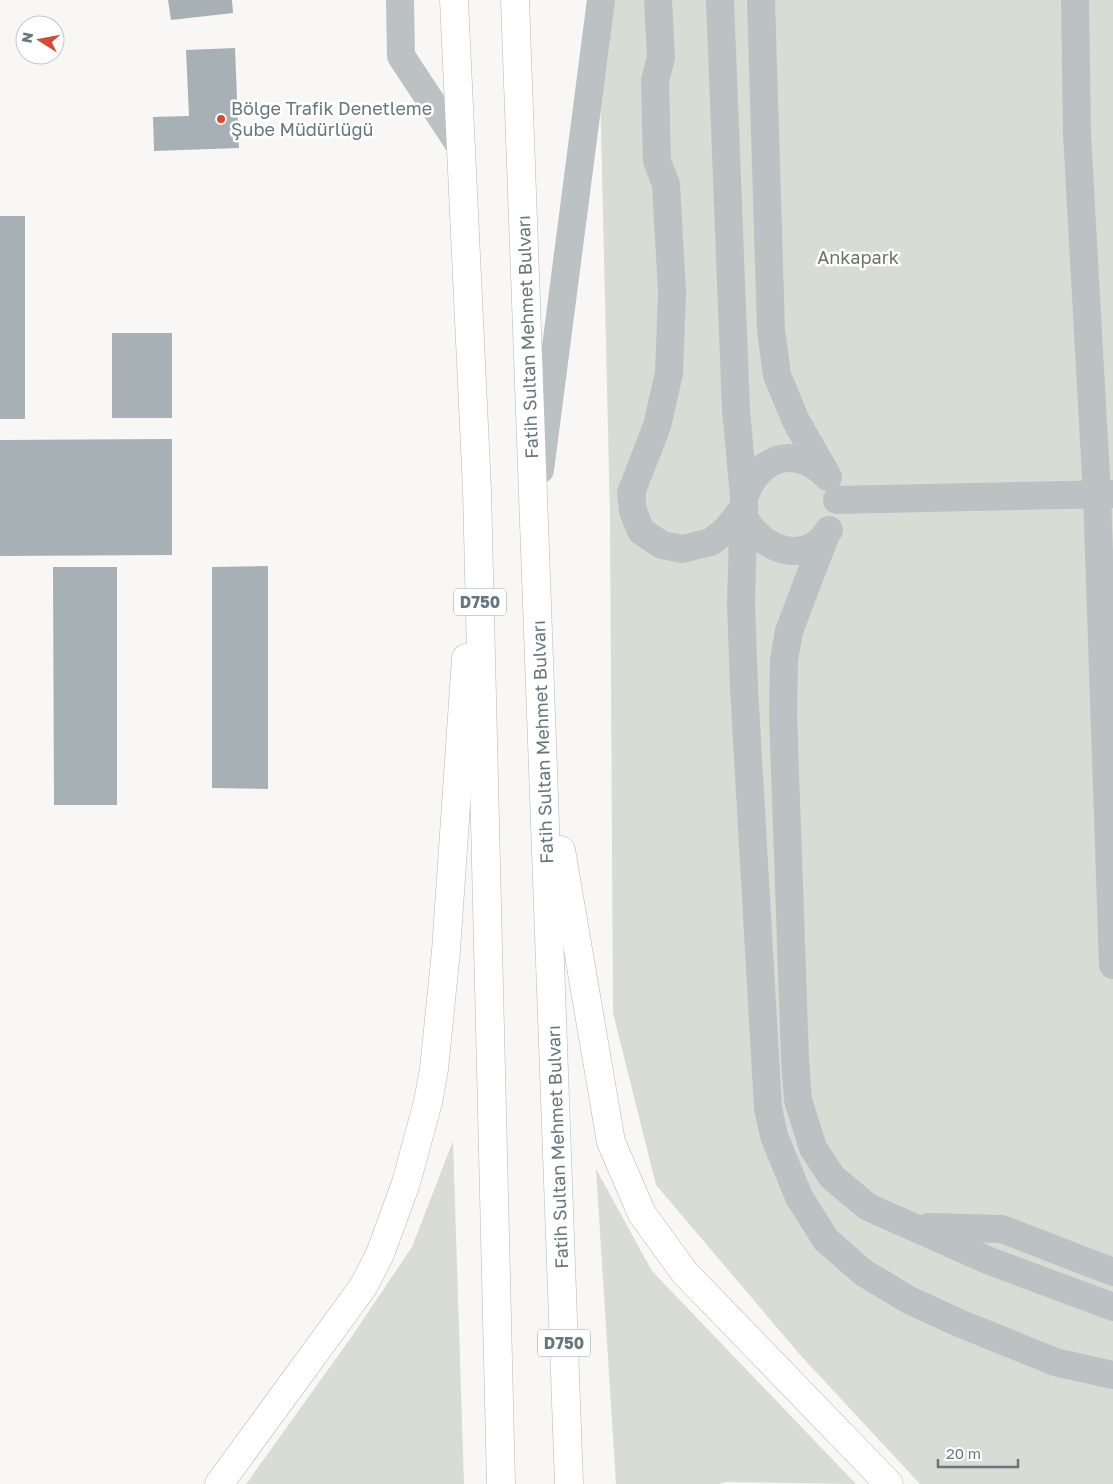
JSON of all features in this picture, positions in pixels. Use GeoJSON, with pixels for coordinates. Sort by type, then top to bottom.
{"type":"FeatureCollection","features":[{"type":"Feature","properties":{"kind":"highway","name":"D750"},"geometry":{"type":"LineString","coordinates":[[454,0],[478,490],[501,1484]]}},
{"type":"Feature","properties":{"kind":"highway","name":"Fatih Sultan Mehmet Bulvarı"},"geometry":{"type":"LineString","coordinates":[[515,0],[544,745],[569,1484]]}},
{"type":"Feature","properties":{"kind":"highway"},"geometry":{"type":"LineString","coordinates":[[219,1484],[373,1270],[394,1220],[428,1102],[438,1036],[446,951],[478,490]]}},
{"type":"Feature","properties":{"kind":"highway"},"geometry":{"type":"LineString","coordinates":[[544,745],[611,1142],[642,1214],[686,1272],[889,1484]]}},
{"type":"Feature","properties":{"kind":"lane"},"geometry":{"type":"LineString","coordinates":[[400,0],[401,56],[461,147]]}},
{"type":"Feature","properties":{"kind":"lane"},"geometry":{"type":"LineString","coordinates":[[534,511],[601,0]]}},
{"type":"Feature","properties":{"kind":"lane"},"geometry":{"type":"LineString","coordinates":[[658,0],[661,57],[655,81],[657,161],[666,184],[672,293],[669,373],[657,426],[632,493],[633,511],[641,531],[662,545],[682,549],[711,542],[726,530],[744,507],[754,476],[759,469],[772,461],[788,458],[803,459],[817,466],[832,488]]}},
{"type":"Feature","properties":{"kind":"lane"},"geometry":{"type":"LineString","coordinates":[[720,0],[736,410],[744,507],[741,603],[744,688],[768,1108],[774,1136],[799,1197],[826,1240],[864,1273],[909,1300],[1055,1362],[1113,1375]]}},
{"type":"Feature","properties":{"kind":"lane"},"geometry":{"type":"LineString","coordinates":[[761,0],[771,330],[777,375],[796,421],[832,488],[834,521],[826,534],[797,606],[784,660],[783,714],[798,1100],[813,1148],[832,1177],[868,1207],[992,1262],[1113,1307]]}},
{"type":"Feature","properties":{"kind":"lane"},"geometry":{"type":"LineString","coordinates":[[1075,0],[1077,134],[1105,495],[1113,965]]}},
{"type":"Feature","properties":{"kind":"lane"},"geometry":{"type":"LineString","coordinates":[[832,488],[1105,495]]}},
{"type":"Feature","properties":{"kind":"lane"},"geometry":{"type":"LineString","coordinates":[[744,507],[758,538],[771,546],[786,550],[801,550],[814,544],[826,534]]}},
{"type":"Feature","properties":{"kind":"lane"},"geometry":{"type":"LineString","coordinates":[[916,1227],[1002,1229],[1113,1272]]}},
{"type":"Feature","properties":{"kind":"lane"},"geometry":{"type":"LineString","coordinates":[[916,1227],[997,1245],[1113,1290]]}},
{"type":"Feature","properties":{"kind":"lane"},"geometry":{"type":"LineString","coordinates":[[916,1227],[986,1281],[1095,1320],[1113,1318]]}},
{"type":"Feature","properties":{"kind":"green space","name":"Ankapark"},"geometry":{"type":"Polygon","coordinates":[[[598,0],[1113,0],[1113,1484],[920,1484],[802,1357],[656,1185],[613,1013],[610,517],[598,0]]]}},
{"type":"Feature","properties":{"kind":"green space"},"geometry":{"type":"Polygon","coordinates":[[[453,1141],[464,1484],[246,1484],[350,1339],[412,1247],[453,1141]]]}},
{"type":"Feature","properties":{"kind":"green space"},"geometry":{"type":"Polygon","coordinates":[[[596,1169],[652,1271],[856,1484],[725,1482],[719,1484],[616,1484],[596,1169]]]}},
{"type":"Feature","properties":{"kind":"building"},"geometry":{"type":"Polygon","coordinates":[[[168,0],[232,0],[233,13],[171,20],[168,0]]]}},
{"type":"Feature","properties":{"kind":"building"},"geometry":{"type":"Polygon","coordinates":[[[235,48],[239,148],[154,151],[153,117],[189,116],[186,50],[235,48]]]}},
{"type":"Feature","properties":{"kind":"building"},"geometry":{"type":"Polygon","coordinates":[[[0,216],[25,216],[25,419],[0,419],[0,216]]]}},
{"type":"Feature","properties":{"kind":"building"},"geometry":{"type":"Polygon","coordinates":[[[112,333],[172,333],[172,418],[112,418],[112,333]]]}},
{"type":"Feature","properties":{"kind":"building"},"geometry":{"type":"Polygon","coordinates":[[[172,439],[172,555],[0,556],[0,440],[172,439]]]}},
{"type":"Feature","properties":{"kind":"building"},"geometry":{"type":"Polygon","coordinates":[[[268,566],[268,789],[212,788],[212,567],[268,566]]]}},
{"type":"Feature","properties":{"kind":"building"},"geometry":{"type":"Polygon","coordinates":[[[53,567],[117,567],[117,805],[54,805],[53,567]]]}},
{"type":"Feature","properties":{"kind":"place","name":"Bölge Trafik Denetleme Şube Müdürlüğü"},"geometry":{"type":"Point","coordinates":[221,119]}}]}
